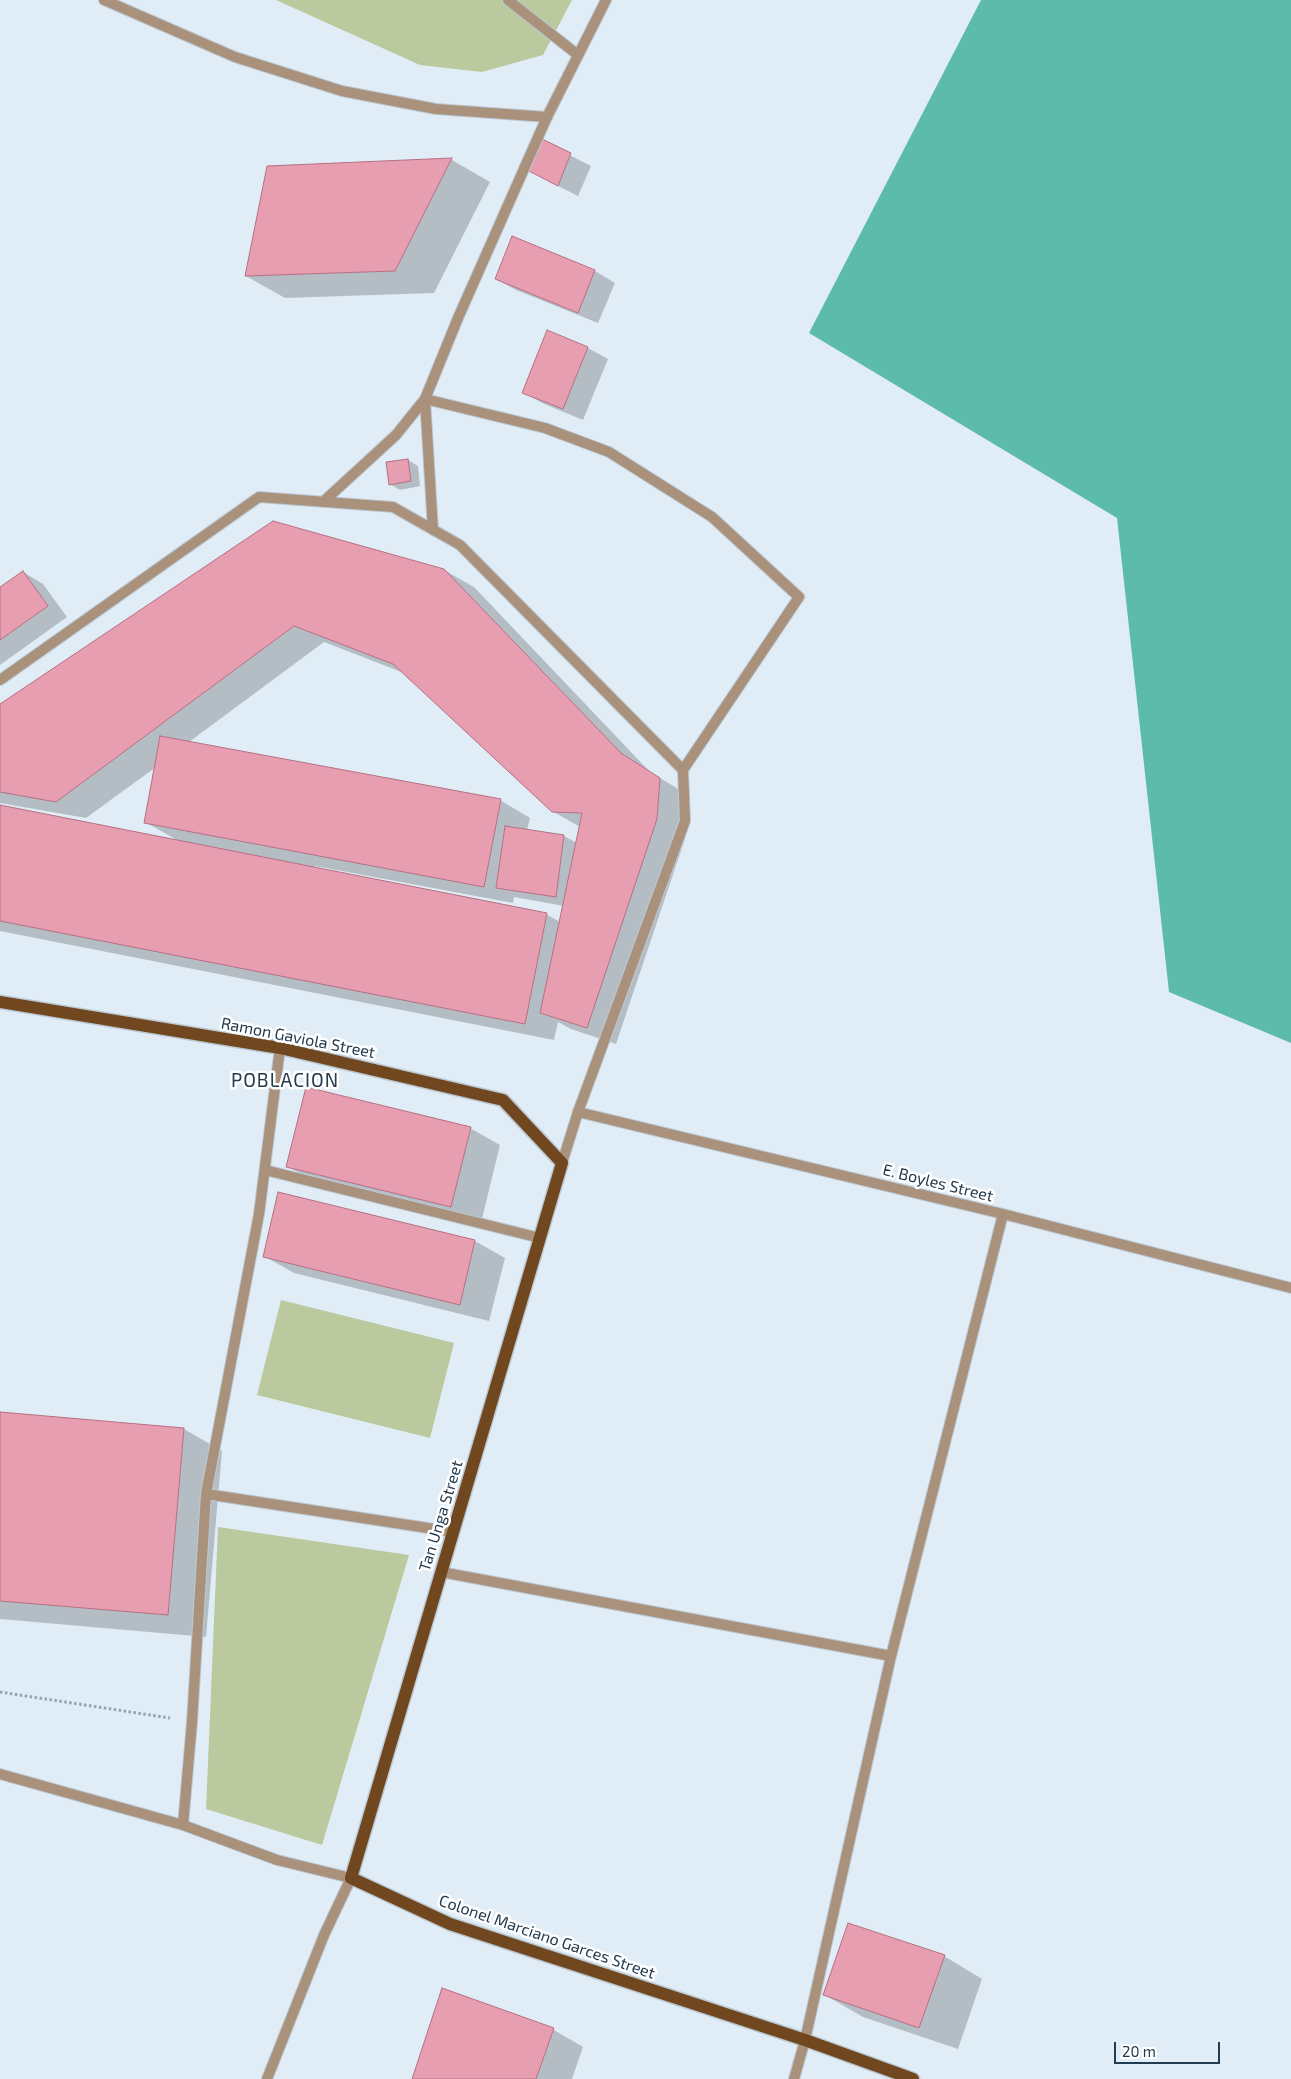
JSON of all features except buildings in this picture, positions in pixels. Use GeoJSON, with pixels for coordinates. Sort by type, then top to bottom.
{"type":"FeatureCollection","features":[{"type":"Feature","properties":{"kind":"main road","name":"Ramon Gaviola Street"},"geometry":{"type":"LineString","coordinates":[[0,1002],[280,1048],[503,1100],[562,1163]]}},
{"type":"Feature","properties":{"kind":"main road","name":"Tan Unga Street"},"geometry":{"type":"LineString","coordinates":[[351,1878],[562,1163]]}},
{"type":"Feature","properties":{"kind":"main road","name":"Colonel Marciano Garces Street"},"geometry":{"type":"LineString","coordinates":[[351,1878],[450,1924],[805,2040],[913,2079]]}},
{"type":"Feature","properties":{"kind":"street"},"geometry":{"type":"LineString","coordinates":[[104,0],[235,58],[342,90],[436,109],[547,117]]}},
{"type":"Feature","properties":{"kind":"street"},"geometry":{"type":"LineString","coordinates":[[508,0],[578,55]]}},
{"type":"Feature","properties":{"kind":"street"},"geometry":{"type":"LineString","coordinates":[[323,502],[396,435],[425,399],[458,318],[547,117],[606,0]]}},
{"type":"Feature","properties":{"kind":"street"},"geometry":{"type":"LineString","coordinates":[[425,399],[433,530]]}},
{"type":"Feature","properties":{"kind":"street"},"geometry":{"type":"LineString","coordinates":[[425,399],[544,428],[609,452],[712,517],[800,597],[682,770],[686,821],[578,1112],[562,1163]]}},
{"type":"Feature","properties":{"kind":"street"},"geometry":{"type":"LineString","coordinates":[[0,680],[258,496],[393,507],[460,545],[682,770]]}},
{"type":"Feature","properties":{"kind":"street"},"geometry":{"type":"LineString","coordinates":[[183,1826],[192,1722],[206,1494],[259,1214],[280,1048]]}},
{"type":"Feature","properties":{"kind":"street","name":"E. Boyles Street"},"geometry":{"type":"LineString","coordinates":[[578,1112],[1003,1214],[1291,1288]]}},
{"type":"Feature","properties":{"kind":"street"},"geometry":{"type":"LineString","coordinates":[[265,1170],[540,1238]]}},
{"type":"Feature","properties":{"kind":"street"},"geometry":{"type":"LineString","coordinates":[[794,2079],[805,2040],[891,1656],[1003,1214]]}},
{"type":"Feature","properties":{"kind":"street"},"geometry":{"type":"LineString","coordinates":[[206,1494],[454,1532]]}},
{"type":"Feature","properties":{"kind":"street"},"geometry":{"type":"LineString","coordinates":[[441,1572],[891,1656]]}},
{"type":"Feature","properties":{"kind":"street","name":"Colonel Marciano Garces Street"},"geometry":{"type":"LineString","coordinates":[[0,1774],[183,1826],[277,1860],[351,1878]]}},
{"type":"Feature","properties":{"kind":"street"},"geometry":{"type":"LineString","coordinates":[[267,2079],[324,1935],[351,1878]]}},
{"type":"Feature","properties":{"kind":"path"},"geometry":{"type":"LineString","coordinates":[[0,1692],[192,1722]]}},
{"type":"Feature","properties":{"kind":"shaded area"},"geometry":{"type":"Polygon","coordinates":[[[276,0],[572,0],[543,55],[482,72],[420,65],[276,0]]]}},
{"type":"Feature","properties":{"kind":"shaded area"},"geometry":{"type":"Polygon","coordinates":[[[981,0],[1291,0],[1291,1043],[1169,992],[1117,518],[809,333],[981,0]]]}},
{"type":"Feature","properties":{"kind":"shaded area"},"geometry":{"type":"Polygon","coordinates":[[[281,1300],[454,1343],[430,1438],[257,1395],[281,1300]]]}},
{"type":"Feature","properties":{"kind":"shaded area"},"geometry":{"type":"Polygon","coordinates":[[[218,1527],[409,1555],[322,1845],[206,1809],[218,1527]]]}},
{"type":"Feature","properties":{"kind":"district","name":"POBLACION"},"geometry":{"type":"Point","coordinates":[285,1081]}}]}
